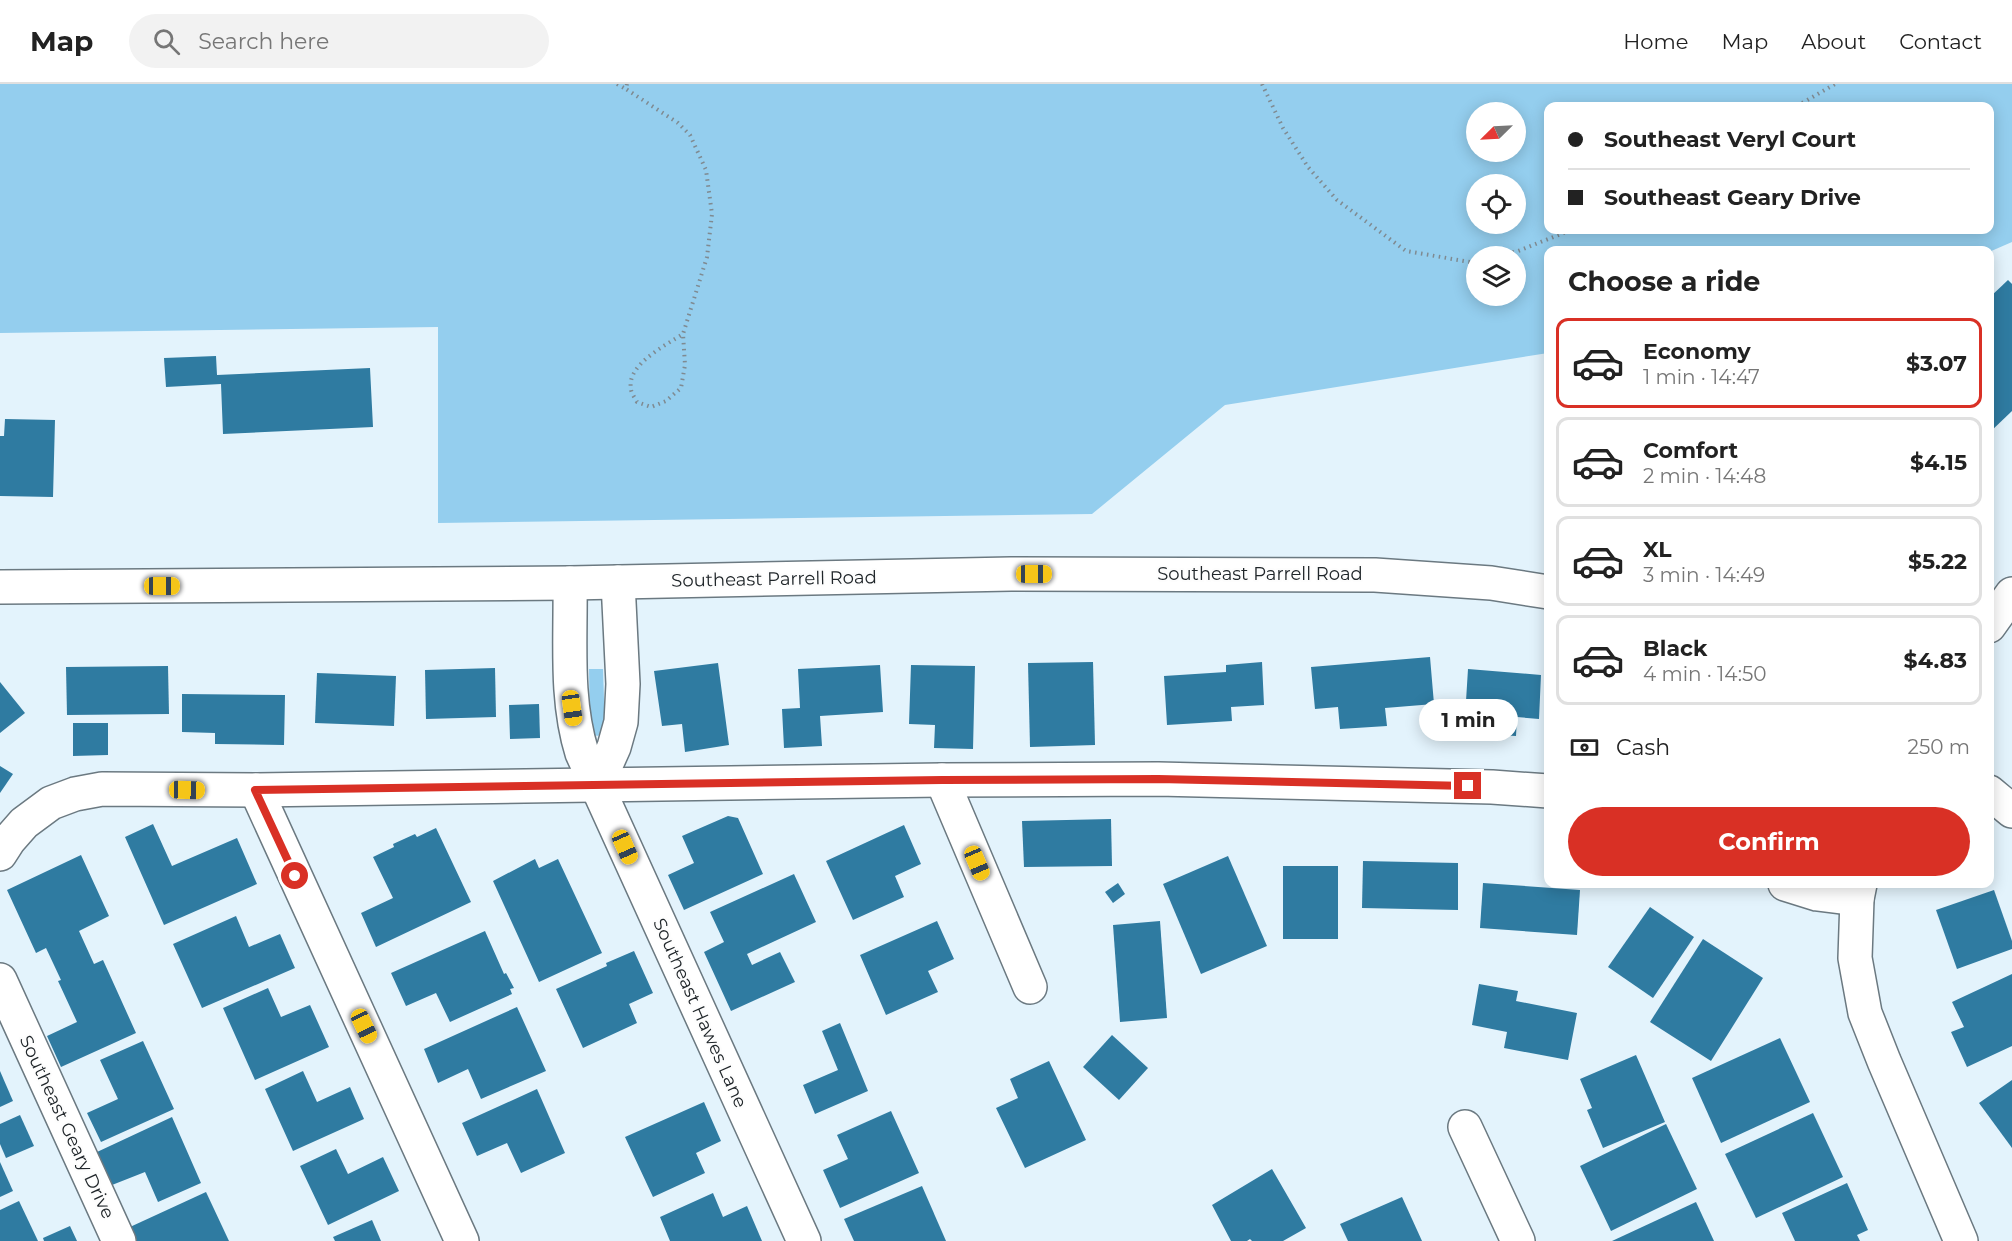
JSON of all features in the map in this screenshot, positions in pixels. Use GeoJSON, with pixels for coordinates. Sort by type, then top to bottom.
{"type":"FeatureCollection","features":[{"type":"Feature","properties":{"kind":"street","name":"Southeast Parrell Road"},"geometry":{"type":"LineString","coordinates":[[0,587],[570,583],[1011,574],[1375,574],[1491,583],[1544,591]]}},
{"type":"Feature","properties":{"kind":"street"},"geometry":{"type":"LineString","coordinates":[[597,784],[614,747],[621,722],[623,684],[618,582]]}},
{"type":"Feature","properties":{"kind":"street","name":"Southeast Hawes Lane"},"geometry":{"type":"LineString","coordinates":[[570,583],[572,708],[582,753],[804,1241]]}},
{"type":"Feature","properties":{"kind":"street"},"geometry":{"type":"LineString","coordinates":[[0,854],[24,823],[51,803],[75,794],[102,789],[255,790],[597,784],[1158,779],[1492,787],[1544,791]]}},
{"type":"Feature","properties":{"kind":"street"},"geometry":{"type":"LineString","coordinates":[[942,780],[1030,987]]}},
{"type":"Feature","properties":{"kind":"street"},"geometry":{"type":"LineString","coordinates":[[255,790],[462,1241]]}},
{"type":"Feature","properties":{"kind":"street"},"geometry":{"type":"LineString","coordinates":[[1994,796],[2012,811]]}},
{"type":"Feature","properties":{"kind":"street"},"geometry":{"type":"LineString","coordinates":[[1798,888],[1817,894],[1858,891],[1855,958],[1865,1013],[1961,1241]]}},
{"type":"Feature","properties":{"kind":"street","name":"Southeast Geary Drive"},"geometry":{"type":"LineString","coordinates":[[0,980],[119,1241]]}},
{"type":"Feature","properties":{"kind":"street"},"geometry":{"type":"LineString","coordinates":[[1465,1127],[1518,1241]]}},
{"type":"Feature","properties":{"kind":"path"},"geometry":{"type":"LineString","coordinates":[[617,84],[626,86],[678,123],[690,135],[706,170],[712,214],[707,257],[683,334],[685,365],[681,387],[666,401],[651,407],[637,402],[630,389],[633,372],[653,354],[683,334]]}},
{"type":"Feature","properties":{"kind":"path"},"geometry":{"type":"LineString","coordinates":[[1262,84],[1283,128],[1295,147],[1337,200],[1406,251],[1466,261]]}},
{"type":"Feature","properties":{"kind":"path"},"geometry":{"type":"LineString","coordinates":[[1804,102],[1835,84]]}},
{"type":"Feature","properties":{"kind":"path"},"geometry":{"type":"LineString","coordinates":[[1526,248],[1561,234]]}},
{"type":"Feature","properties":{"kind":"shaded area"},"geometry":{"type":"Polygon","coordinates":[[[0,84],[2012,84],[2012,242],[1994,250],[1994,246],[1544,246],[1544,354],[1225,405],[1092,514],[438,523],[438,327],[0,333],[0,84]]]}},
{"type":"Feature","properties":{"kind":"shaded area"},"geometry":{"type":"Polygon","coordinates":[[[589,669],[603,669],[605,729],[597,736],[590,731],[589,669]]]}},
{"type":"Feature","properties":{"kind":"building"},"geometry":{"type":"Polygon","coordinates":[[[2008,280],[2012,284],[2012,411],[1994,428],[1994,293],[2008,280]]]}},
{"type":"Feature","properties":{"kind":"building"},"geometry":{"type":"Polygon","coordinates":[[[216,356],[217,375],[370,368],[373,427],[223,434],[221,384],[166,387],[164,358],[216,356]]]}},
{"type":"Feature","properties":{"kind":"building"},"geometry":{"type":"Polygon","coordinates":[[[5,419],[55,420],[53,497],[0,496],[0,436],[4,436],[5,419]]]}},
{"type":"Feature","properties":{"kind":"building"},"geometry":{"type":"Polygon","coordinates":[[[1430,657],[1434,704],[1385,708],[1387,726],[1340,729],[1338,707],[1315,709],[1311,667],[1430,657]]]}},
{"type":"Feature","properties":{"kind":"building"},"geometry":{"type":"Polygon","coordinates":[[[1093,662],[1095,745],[1030,747],[1028,663],[1093,662]]]}},
{"type":"Feature","properties":{"kind":"building"},"geometry":{"type":"Polygon","coordinates":[[[1262,662],[1264,705],[1231,707],[1232,721],[1167,725],[1164,676],[1226,672],[1226,665],[1262,662]]]}},
{"type":"Feature","properties":{"kind":"building"},"geometry":{"type":"Polygon","coordinates":[[[718,663],[729,745],[685,752],[682,724],[662,726],[654,671],[718,663]]]}},
{"type":"Feature","properties":{"kind":"building"},"geometry":{"type":"Polygon","coordinates":[[[880,665],[883,712],[820,716],[822,746],[784,748],[782,709],[800,708],[798,669],[880,665]]]}},
{"type":"Feature","properties":{"kind":"building"},"geometry":{"type":"Polygon","coordinates":[[[911,665],[975,666],[973,749],[934,748],[935,725],[909,724],[911,665]]]}},
{"type":"Feature","properties":{"kind":"building"},"geometry":{"type":"Polygon","coordinates":[[[168,666],[169,714],[67,715],[66,667],[168,666]]]}},
{"type":"Feature","properties":{"kind":"building"},"geometry":{"type":"Polygon","coordinates":[[[495,668],[496,717],[426,719],[425,670],[495,668]]]}},
{"type":"Feature","properties":{"kind":"building"},"geometry":{"type":"Polygon","coordinates":[[[1468,669],[1541,675],[1539,719],[1517,717],[1516,736],[1464,733],[1468,669]]]}},
{"type":"Feature","properties":{"kind":"building"},"geometry":{"type":"Polygon","coordinates":[[[317,673],[396,676],[394,726],[315,723],[317,673]]]}},
{"type":"Feature","properties":{"kind":"building"},"geometry":{"type":"Polygon","coordinates":[[[0,682],[25,713],[0,733],[0,682]]]}},
{"type":"Feature","properties":{"kind":"building"},"geometry":{"type":"Polygon","coordinates":[[[182,694],[285,695],[284,745],[215,744],[215,733],[182,732],[182,694]]]}},
{"type":"Feature","properties":{"kind":"building"},"geometry":{"type":"Polygon","coordinates":[[[539,704],[540,738],[510,739],[509,705],[539,704]]]}},
{"type":"Feature","properties":{"kind":"building"},"geometry":{"type":"Polygon","coordinates":[[[73,723],[108,723],[108,755],[73,756],[73,723]]]}},
{"type":"Feature","properties":{"kind":"building"},"geometry":{"type":"Polygon","coordinates":[[[0,766],[13,774],[0,793],[0,766]]]}},
{"type":"Feature","properties":{"kind":"building"},"geometry":{"type":"Polygon","coordinates":[[[728,816],[738,818],[763,874],[684,910],[668,875],[694,863],[682,836],[728,816]]]}},
{"type":"Feature","properties":{"kind":"building"},"geometry":{"type":"Polygon","coordinates":[[[1111,819],[1112,866],[1024,867],[1022,821],[1111,819]]]}},
{"type":"Feature","properties":{"kind":"building"},"geometry":{"type":"Polygon","coordinates":[[[153,824],[172,866],[237,838],[257,884],[164,925],[125,837],[153,824]]]}},
{"type":"Feature","properties":{"kind":"building"},"geometry":{"type":"Polygon","coordinates":[[[904,825],[921,864],[895,876],[904,897],[853,920],[826,861],[904,825]]]}},
{"type":"Feature","properties":{"kind":"building"},"geometry":{"type":"Polygon","coordinates":[[[436,828],[471,902],[376,947],[361,913],[393,898],[373,857],[394,847],[393,844],[415,834],[417,837],[436,828]]]}},
{"type":"Feature","properties":{"kind":"building"},"geometry":{"type":"Polygon","coordinates":[[[81,855],[109,916],[79,931],[94,964],[103,960],[136,1033],[61,1067],[47,1036],[77,1022],[46,948],[36,953],[7,890],[81,855]]]}},
{"type":"Feature","properties":{"kind":"building"},"geometry":{"type":"Polygon","coordinates":[[[1228,856],[1267,946],[1201,974],[1163,884],[1228,856]]]}},
{"type":"Feature","properties":{"kind":"building"},"geometry":{"type":"Polygon","coordinates":[[[535,859],[539,868],[558,859],[602,953],[539,982],[493,881],[535,859]]]}},
{"type":"Feature","properties":{"kind":"building"},"geometry":{"type":"Polygon","coordinates":[[[1363,861],[1458,863],[1458,910],[1362,908],[1363,861]]]}},
{"type":"Feature","properties":{"kind":"building"},"geometry":{"type":"Polygon","coordinates":[[[1283,866],[1338,866],[1338,939],[1283,939],[1283,866]]]}},
{"type":"Feature","properties":{"kind":"building"},"geometry":{"type":"Polygon","coordinates":[[[794,874],[816,922],[747,954],[752,965],[780,952],[795,982],[731,1011],[704,952],[724,942],[710,912],[794,874]]]}},
{"type":"Feature","properties":{"kind":"building"},"geometry":{"type":"Polygon","coordinates":[[[1118,883],[1125,894],[1113,903],[1105,892],[1118,883]]]}},
{"type":"Feature","properties":{"kind":"building"},"geometry":{"type":"Polygon","coordinates":[[[1483,883],[1580,890],[1577,935],[1480,928],[1483,883]]]}},
{"type":"Feature","properties":{"kind":"building"},"geometry":{"type":"Polygon","coordinates":[[[1994,890],[2012,941],[2012,949],[1957,969],[1936,910],[1994,890]]]}},
{"type":"Feature","properties":{"kind":"building"},"geometry":{"type":"Polygon","coordinates":[[[1650,907],[1694,937],[1653,998],[1608,967],[1650,907]]]}},
{"type":"Feature","properties":{"kind":"building"},"geometry":{"type":"Polygon","coordinates":[[[236,916],[249,947],[280,934],[295,968],[202,1008],[173,944],[236,916]]]}},
{"type":"Feature","properties":{"kind":"building"},"geometry":{"type":"Polygon","coordinates":[[[937,921],[954,959],[928,971],[938,992],[886,1015],[860,955],[937,921]]]}},
{"type":"Feature","properties":{"kind":"building"},"geometry":{"type":"Polygon","coordinates":[[[1160,921],[1167,1018],[1120,1022],[1113,925],[1160,921]]]}},
{"type":"Feature","properties":{"kind":"building"},"geometry":{"type":"Polygon","coordinates":[[[485,931],[504,974],[506,973],[514,988],[510,989],[512,994],[450,1022],[436,993],[406,1006],[391,973],[485,931]]]}},
{"type":"Feature","properties":{"kind":"building"},"geometry":{"type":"Polygon","coordinates":[[[1703,939],[1763,978],[1711,1061],[1650,1022],[1703,939]]]}},
{"type":"Feature","properties":{"kind":"building"},"geometry":{"type":"Polygon","coordinates":[[[634,951],[653,993],[629,1004],[637,1023],[583,1048],[556,989],[634,951]]]}},
{"type":"Feature","properties":{"kind":"building"},"geometry":{"type":"Polygon","coordinates":[[[2012,974],[2012,1046],[1967,1067],[1951,1032],[1964,1027],[1952,1002],[2012,974]]]}},
{"type":"Feature","properties":{"kind":"building"},"geometry":{"type":"Polygon","coordinates":[[[1479,984],[1518,991],[1516,1001],[1577,1013],[1568,1060],[1504,1048],[1507,1032],[1472,1025],[1479,984]]]}},
{"type":"Feature","properties":{"kind":"building"},"geometry":{"type":"Polygon","coordinates":[[[268,988],[281,1017],[310,1005],[329,1047],[255,1080],[223,1008],[268,988]]]}},
{"type":"Feature","properties":{"kind":"building"},"geometry":{"type":"Polygon","coordinates":[[[517,1007],[546,1071],[481,1099],[468,1069],[438,1083],[424,1049],[517,1007]]]}},
{"type":"Feature","properties":{"kind":"building"},"geometry":{"type":"Polygon","coordinates":[[[840,1023],[868,1091],[815,1114],[803,1085],[838,1070],[822,1031],[840,1023]]]}},
{"type":"Feature","properties":{"kind":"building"},"geometry":{"type":"Polygon","coordinates":[[[1112,1035],[1148,1068],[1119,1100],[1083,1067],[1112,1035]]]}},
{"type":"Feature","properties":{"kind":"building"},"geometry":{"type":"Polygon","coordinates":[[[1780,1038],[1810,1102],[1721,1143],[1692,1078],[1780,1038]]]}},
{"type":"Feature","properties":{"kind":"building"},"geometry":{"type":"Polygon","coordinates":[[[143,1041],[174,1109],[101,1142],[87,1113],[118,1099],[100,1060],[143,1041]]]}},
{"type":"Feature","properties":{"kind":"building"},"geometry":{"type":"Polygon","coordinates":[[[1636,1055],[1665,1122],[1603,1148],[1587,1110],[1592,1108],[1580,1079],[1636,1055]]]}},
{"type":"Feature","properties":{"kind":"building"},"geometry":{"type":"Polygon","coordinates":[[[1049,1061],[1086,1140],[1025,1168],[996,1108],[1018,1098],[1010,1079],[1049,1061]]]}},
{"type":"Feature","properties":{"kind":"building"},"geometry":{"type":"Polygon","coordinates":[[[0,1071],[13,1101],[0,1107],[0,1071]]]}},
{"type":"Feature","properties":{"kind":"building"},"geometry":{"type":"Polygon","coordinates":[[[303,1071],[317,1102],[350,1087],[364,1119],[293,1151],[265,1089],[303,1071]]]}},
{"type":"Feature","properties":{"kind":"building"},"geometry":{"type":"Polygon","coordinates":[[[2012,1080],[2012,1148],[1979,1103],[2012,1080]]]}},
{"type":"Feature","properties":{"kind":"building"},"geometry":{"type":"Polygon","coordinates":[[[537,1089],[565,1153],[521,1173],[507,1143],[477,1156],[462,1123],[537,1089]]]}},
{"type":"Feature","properties":{"kind":"building"},"geometry":{"type":"Polygon","coordinates":[[[704,1102],[721,1141],[696,1153],[705,1173],[653,1197],[625,1137],[704,1102]]]}},
{"type":"Feature","properties":{"kind":"building"},"geometry":{"type":"Polygon","coordinates":[[[891,1111],[919,1173],[840,1208],[823,1170],[848,1159],[837,1135],[891,1111]]]}},
{"type":"Feature","properties":{"kind":"building"},"geometry":{"type":"Polygon","coordinates":[[[1813,1113],[1843,1177],[1756,1218],[1725,1154],[1813,1113]]]}},
{"type":"Feature","properties":{"kind":"building"},"geometry":{"type":"Polygon","coordinates":[[[20,1115],[34,1146],[6,1158],[0,1144],[0,1124],[20,1115]]]}},
{"type":"Feature","properties":{"kind":"building"},"geometry":{"type":"Polygon","coordinates":[[[172,1117],[201,1183],[158,1202],[145,1172],[112,1185],[97,1152],[172,1117]]]}},
{"type":"Feature","properties":{"kind":"building"},"geometry":{"type":"Polygon","coordinates":[[[1666,1124],[1697,1189],[1611,1231],[1580,1166],[1666,1124]]]}},
{"type":"Feature","properties":{"kind":"building"},"geometry":{"type":"Polygon","coordinates":[[[336,1149],[348,1174],[383,1157],[399,1191],[328,1225],[300,1166],[336,1149]]]}},
{"type":"Feature","properties":{"kind":"building"},"geometry":{"type":"Polygon","coordinates":[[[0,1162],[13,1191],[0,1197],[0,1162]]]}},
{"type":"Feature","properties":{"kind":"building"},"geometry":{"type":"Polygon","coordinates":[[[1272,1169],[1306,1228],[1283,1241],[1252,1241],[1250,1239],[1231,1241],[1212,1205],[1272,1169]]]}},
{"type":"Feature","properties":{"kind":"building"},"geometry":{"type":"Polygon","coordinates":[[[1847,1183],[1868,1230],[1857,1235],[1860,1241],[1795,1241],[1782,1213],[1847,1183]]]}},
{"type":"Feature","properties":{"kind":"building"},"geometry":{"type":"Polygon","coordinates":[[[922,1186],[946,1241],[854,1241],[844,1219],[922,1186]]]}},
{"type":"Feature","properties":{"kind":"building"},"geometry":{"type":"Polygon","coordinates":[[[206,1192],[229,1241],[137,1241],[130,1227],[206,1192]]]}},
{"type":"Feature","properties":{"kind":"building"},"geometry":{"type":"Polygon","coordinates":[[[713,1193],[723,1217],[747,1206],[762,1241],[670,1241],[660,1217],[713,1193]]]}},
{"type":"Feature","properties":{"kind":"building"},"geometry":{"type":"Polygon","coordinates":[[[1402,1197],[1422,1241],[1348,1241],[1340,1224],[1402,1197]]]}},
{"type":"Feature","properties":{"kind":"building"},"geometry":{"type":"Polygon","coordinates":[[[19,1201],[38,1241],[0,1241],[0,1210],[19,1201]]]}},
{"type":"Feature","properties":{"kind":"building"},"geometry":{"type":"Polygon","coordinates":[[[1696,1202],[1714,1241],[1612,1241],[1696,1202]]]}},
{"type":"Feature","properties":{"kind":"building"},"geometry":{"type":"Polygon","coordinates":[[[372,1220],[381,1241],[335,1241],[333,1237],[372,1220]]]}},
{"type":"Feature","properties":{"kind":"building"},"geometry":{"type":"Polygon","coordinates":[[[70,1226],[77,1241],[44,1241],[43,1238],[70,1226]]]}},
{"type":"Feature","properties":{"kind":"route"},"geometry":{"type":"LineString","coordinates":[[295,876],[255,790],[597,784],[1158,779],[1468,786]]}}]}
